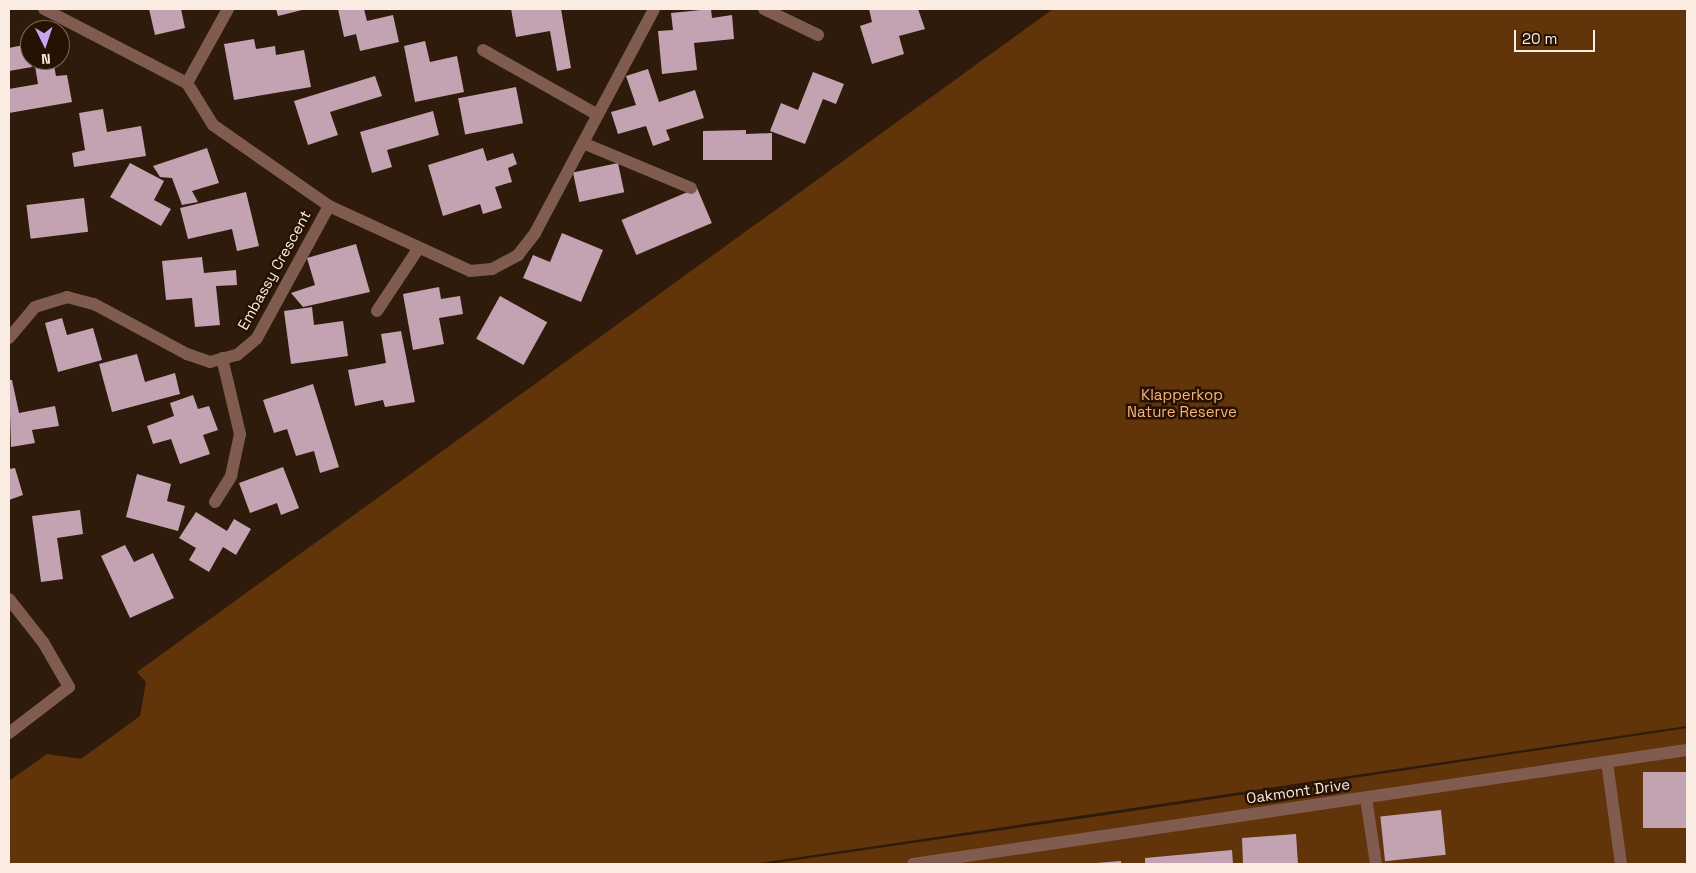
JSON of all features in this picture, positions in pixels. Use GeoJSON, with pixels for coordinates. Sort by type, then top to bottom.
{"type":"FeatureCollection","features":[{"type":"Feature","properties":{"kind":"street"},"geometry":{"type":"LineString","coordinates":[[44,9],[186,83],[222,133],[329,206],[418,249],[470,271],[492,268],[518,255],[535,233],[654,9]]}},
{"type":"Feature","properties":{"kind":"street"},"geometry":{"type":"LineString","coordinates":[[186,83],[228,9]]}},
{"type":"Feature","properties":{"kind":"street"},"geometry":{"type":"LineString","coordinates":[[764,9],[818,35]]}},
{"type":"Feature","properties":{"kind":"street"},"geometry":{"type":"LineString","coordinates":[[483,50],[598,115]]}},
{"type":"Feature","properties":{"kind":"street"},"geometry":{"type":"LineString","coordinates":[[583,143],[691,188]]}},
{"type":"Feature","properties":{"kind":"street","name":"Embassy Crescent"},"geometry":{"type":"LineString","coordinates":[[9,338],[35,307],[67,297],[94,304],[187,354],[210,362],[237,355],[257,338],[329,206]]}},
{"type":"Feature","properties":{"kind":"street"},"geometry":{"type":"LineString","coordinates":[[377,310],[418,249]]}},
{"type":"Feature","properties":{"kind":"street"},"geometry":{"type":"LineString","coordinates":[[215,502],[231,476],[240,434],[222,358]]}},
{"type":"Feature","properties":{"kind":"street"},"geometry":{"type":"LineString","coordinates":[[9,599],[43,642],[69,688],[9,733]]}},
{"type":"Feature","properties":{"kind":"street","name":"Oakmont Drive"},"geometry":{"type":"LineString","coordinates":[[914,864],[1687,750]]}},
{"type":"Feature","properties":{"kind":"street"},"geometry":{"type":"LineString","coordinates":[[1607,762],[1621,864]]}},
{"type":"Feature","properties":{"kind":"street"},"geometry":{"type":"LineString","coordinates":[[1366,798],[1376,864]]}},
{"type":"Feature","properties":{"kind":"green space","name":"Klapperkop Nature Reserve"},"geometry":{"type":"Polygon","coordinates":[[[1053,9],[1687,9],[1687,726],[754,864],[9,864],[9,781],[47,754],[81,759],[140,716],[146,682],[137,672],[1053,9]]]}},
{"type":"Feature","properties":{"kind":"green space"},"geometry":{"type":"Polygon","coordinates":[[[1687,728],[1687,864],[768,864],[1106,815],[1687,728]]]}},
{"type":"Feature","properties":{"kind":"building"},"geometry":{"type":"Polygon","coordinates":[[[149,9],[181,9],[185,28],[155,35],[149,9]]]}},
{"type":"Feature","properties":{"kind":"building"},"geometry":{"type":"Polygon","coordinates":[[[276,9],[306,9],[278,16],[276,9]]]}},
{"type":"Feature","properties":{"kind":"building"},"geometry":{"type":"Polygon","coordinates":[[[338,9],[364,9],[367,21],[393,15],[399,42],[360,51],[356,34],[344,37],[338,9]]]}},
{"type":"Feature","properties":{"kind":"building"},"geometry":{"type":"Polygon","coordinates":[[[511,9],[561,9],[571,68],[557,71],[550,31],[516,37],[511,9]]]}},
{"type":"Feature","properties":{"kind":"building"},"geometry":{"type":"Polygon","coordinates":[[[711,9],[712,18],[732,15],[734,39],[694,43],[697,70],[662,74],[658,31],[673,30],[671,13],[711,9]]]}},
{"type":"Feature","properties":{"kind":"building"},"geometry":{"type":"Polygon","coordinates":[[[869,9],[918,9],[925,29],[899,36],[904,54],[872,64],[860,26],[872,22],[869,9]]]}},
{"type":"Feature","properties":{"kind":"building"},"geometry":{"type":"Polygon","coordinates":[[[254,39],[256,49],[275,46],[276,55],[304,50],[311,87],[234,100],[224,44],[254,39]]]}},
{"type":"Feature","properties":{"kind":"building"},"geometry":{"type":"Polygon","coordinates":[[[425,41],[430,62],[457,56],[464,92],[415,102],[404,46],[425,41]]]}},
{"type":"Feature","properties":{"kind":"building"},"geometry":{"type":"Polygon","coordinates":[[[20,46],[20,69],[9,71],[9,48],[20,46]]]}},
{"type":"Feature","properties":{"kind":"building"},"geometry":{"type":"Polygon","coordinates":[[[648,69],[659,102],[695,90],[704,118],[666,130],[670,140],[653,146],[646,126],[618,134],[611,112],[636,105],[626,76],[648,69]]]}},
{"type":"Feature","properties":{"kind":"building"},"geometry":{"type":"Polygon","coordinates":[[[36,70],[55,70],[56,76],[67,75],[72,102],[9,113],[9,89],[38,84],[36,70]]]}},
{"type":"Feature","properties":{"kind":"building"},"geometry":{"type":"Polygon","coordinates":[[[813,72],[844,84],[836,104],[823,99],[805,144],[770,131],[781,103],[798,110],[813,72]]]}},
{"type":"Feature","properties":{"kind":"building"},"geometry":{"type":"Polygon","coordinates":[[[375,76],[382,96],[330,112],[338,135],[308,145],[294,101],[375,76]]]}},
{"type":"Feature","properties":{"kind":"building"},"geometry":{"type":"Polygon","coordinates":[[[516,87],[523,123],[465,135],[458,98],[516,87]]]}},
{"type":"Feature","properties":{"kind":"building"},"geometry":{"type":"Polygon","coordinates":[[[103,109],[107,132],[141,126],[146,156],[74,167],[72,153],[85,150],[79,113],[103,109]]]}},
{"type":"Feature","properties":{"kind":"building"},"geometry":{"type":"Polygon","coordinates":[[[433,111],[439,135],[387,150],[392,167],[372,173],[360,132],[433,111]]]}},
{"type":"Feature","properties":{"kind":"building"},"geometry":{"type":"Polygon","coordinates":[[[746,130],[746,134],[772,133],[772,160],[703,160],[703,131],[746,130]]]}},
{"type":"Feature","properties":{"kind":"building"},"geometry":{"type":"Polygon","coordinates":[[[207,148],[219,183],[192,191],[198,202],[182,205],[172,178],[160,177],[153,166],[207,148]]]}},
{"type":"Feature","properties":{"kind":"building"},"geometry":{"type":"Polygon","coordinates":[[[483,148],[487,161],[513,153],[517,164],[508,168],[512,182],[495,187],[502,208],[483,214],[480,204],[443,216],[428,165],[483,148]]]}},
{"type":"Feature","properties":{"kind":"building"},"geometry":{"type":"Polygon","coordinates":[[[130,163],[164,181],[154,200],[171,209],[161,226],[110,197],[130,163]]]}},
{"type":"Feature","properties":{"kind":"building"},"geometry":{"type":"Polygon","coordinates":[[[618,163],[624,192],[579,202],[573,173],[618,163]]]}},
{"type":"Feature","properties":{"kind":"building"},"geometry":{"type":"Polygon","coordinates":[[[697,188],[712,223],[636,255],[622,220],[697,188]]]}},
{"type":"Feature","properties":{"kind":"building"},"geometry":{"type":"Polygon","coordinates":[[[246,192],[259,246],[237,251],[232,229],[188,239],[180,208],[246,192]]]}},
{"type":"Feature","properties":{"kind":"building"},"geometry":{"type":"Polygon","coordinates":[[[84,198],[88,232],[31,239],[26,205],[84,198]]]}},
{"type":"Feature","properties":{"kind":"building"},"geometry":{"type":"Polygon","coordinates":[[[562,233],[603,250],[581,302],[523,278],[533,255],[550,262],[562,233]]]}},
{"type":"Feature","properties":{"kind":"building"},"geometry":{"type":"Polygon","coordinates":[[[356,244],[370,292],[303,307],[291,293],[315,285],[307,258],[356,244]]]}},
{"type":"Feature","properties":{"kind":"building"},"geometry":{"type":"Polygon","coordinates":[[[202,257],[204,273],[236,270],[237,285],[216,286],[220,325],[195,327],[192,298],[166,300],[162,261],[202,257]]]}},
{"type":"Feature","properties":{"kind":"building"},"geometry":{"type":"Polygon","coordinates":[[[439,287],[441,299],[460,296],[463,314],[439,318],[444,344],[413,350],[403,294],[439,287]]]}},
{"type":"Feature","properties":{"kind":"building"},"geometry":{"type":"Polygon","coordinates":[[[500,296],[547,322],[523,365],[476,339],[500,296]]]}},
{"type":"Feature","properties":{"kind":"building"},"geometry":{"type":"Polygon","coordinates":[[[312,307],[314,325],[343,321],[348,356],[291,364],[284,311],[312,307]]]}},
{"type":"Feature","properties":{"kind":"building"},"geometry":{"type":"Polygon","coordinates":[[[62,318],[67,335],[93,328],[102,360],[58,372],[45,323],[62,318]]]}},
{"type":"Feature","properties":{"kind":"building"},"geometry":{"type":"Polygon","coordinates":[[[401,331],[415,402],[385,407],[383,400],[355,406],[348,370],[386,363],[381,334],[401,331]]]}},
{"type":"Feature","properties":{"kind":"building"},"geometry":{"type":"Polygon","coordinates":[[[137,354],[145,382],[175,373],[180,394],[112,412],[99,364],[137,354]]]}},
{"type":"Feature","properties":{"kind":"building"},"geometry":{"type":"Polygon","coordinates":[[[9,380],[12,380],[19,413],[55,406],[59,426],[32,430],[35,443],[11,447],[9,380]]]}},
{"type":"Feature","properties":{"kind":"building"},"geometry":{"type":"Polygon","coordinates":[[[313,384],[339,467],[320,473],[314,451],[296,456],[287,429],[274,433],[263,400],[313,384]]]}},
{"type":"Feature","properties":{"kind":"building"},"geometry":{"type":"Polygon","coordinates":[[[193,395],[198,409],[209,406],[218,430],[203,435],[210,454],[180,464],[171,439],[153,444],[147,426],[174,416],[170,403],[193,395]]]}},
{"type":"Feature","properties":{"kind":"building"},"geometry":{"type":"Polygon","coordinates":[[[283,467],[299,508],[281,515],[277,503],[250,513],[239,483],[283,467]]]}},
{"type":"Feature","properties":{"kind":"building"},"geometry":{"type":"Polygon","coordinates":[[[15,468],[23,495],[9,500],[9,469],[15,468]]]}},
{"type":"Feature","properties":{"kind":"building"},"geometry":{"type":"Polygon","coordinates":[[[137,474],[171,484],[167,501],[185,506],[178,531],[126,517],[137,474]]]}},
{"type":"Feature","properties":{"kind":"building"},"geometry":{"type":"Polygon","coordinates":[[[80,510],[83,534],[57,538],[63,579],[41,582],[32,516],[80,510]]]}},
{"type":"Feature","properties":{"kind":"building"},"geometry":{"type":"Polygon","coordinates":[[[196,512],[227,531],[234,519],[251,529],[236,555],[223,547],[209,572],[189,560],[196,548],[179,538],[196,512]]]}},
{"type":"Feature","properties":{"kind":"building"},"geometry":{"type":"Polygon","coordinates":[[[125,545],[134,562],[153,553],[174,598],[130,618],[101,556],[125,545]]]}},
{"type":"Feature","properties":{"kind":"building"},"geometry":{"type":"Polygon","coordinates":[[[1643,772],[1687,772],[1687,828],[1643,828],[1643,772]]]}},
{"type":"Feature","properties":{"kind":"building"},"geometry":{"type":"Polygon","coordinates":[[[1441,810],[1446,855],[1385,861],[1380,816],[1441,810]]]}},
{"type":"Feature","properties":{"kind":"building"},"geometry":{"type":"Polygon","coordinates":[[[1296,834],[1298,864],[1243,864],[1242,838],[1296,834]]]}},
{"type":"Feature","properties":{"kind":"building"},"geometry":{"type":"Polygon","coordinates":[[[1232,850],[1233,864],[1145,864],[1145,858],[1232,850]]]}},
{"type":"Feature","properties":{"kind":"building"},"geometry":{"type":"Polygon","coordinates":[[[1121,861],[1121,864],[1096,864],[1096,863],[1121,861]]]}}]}
